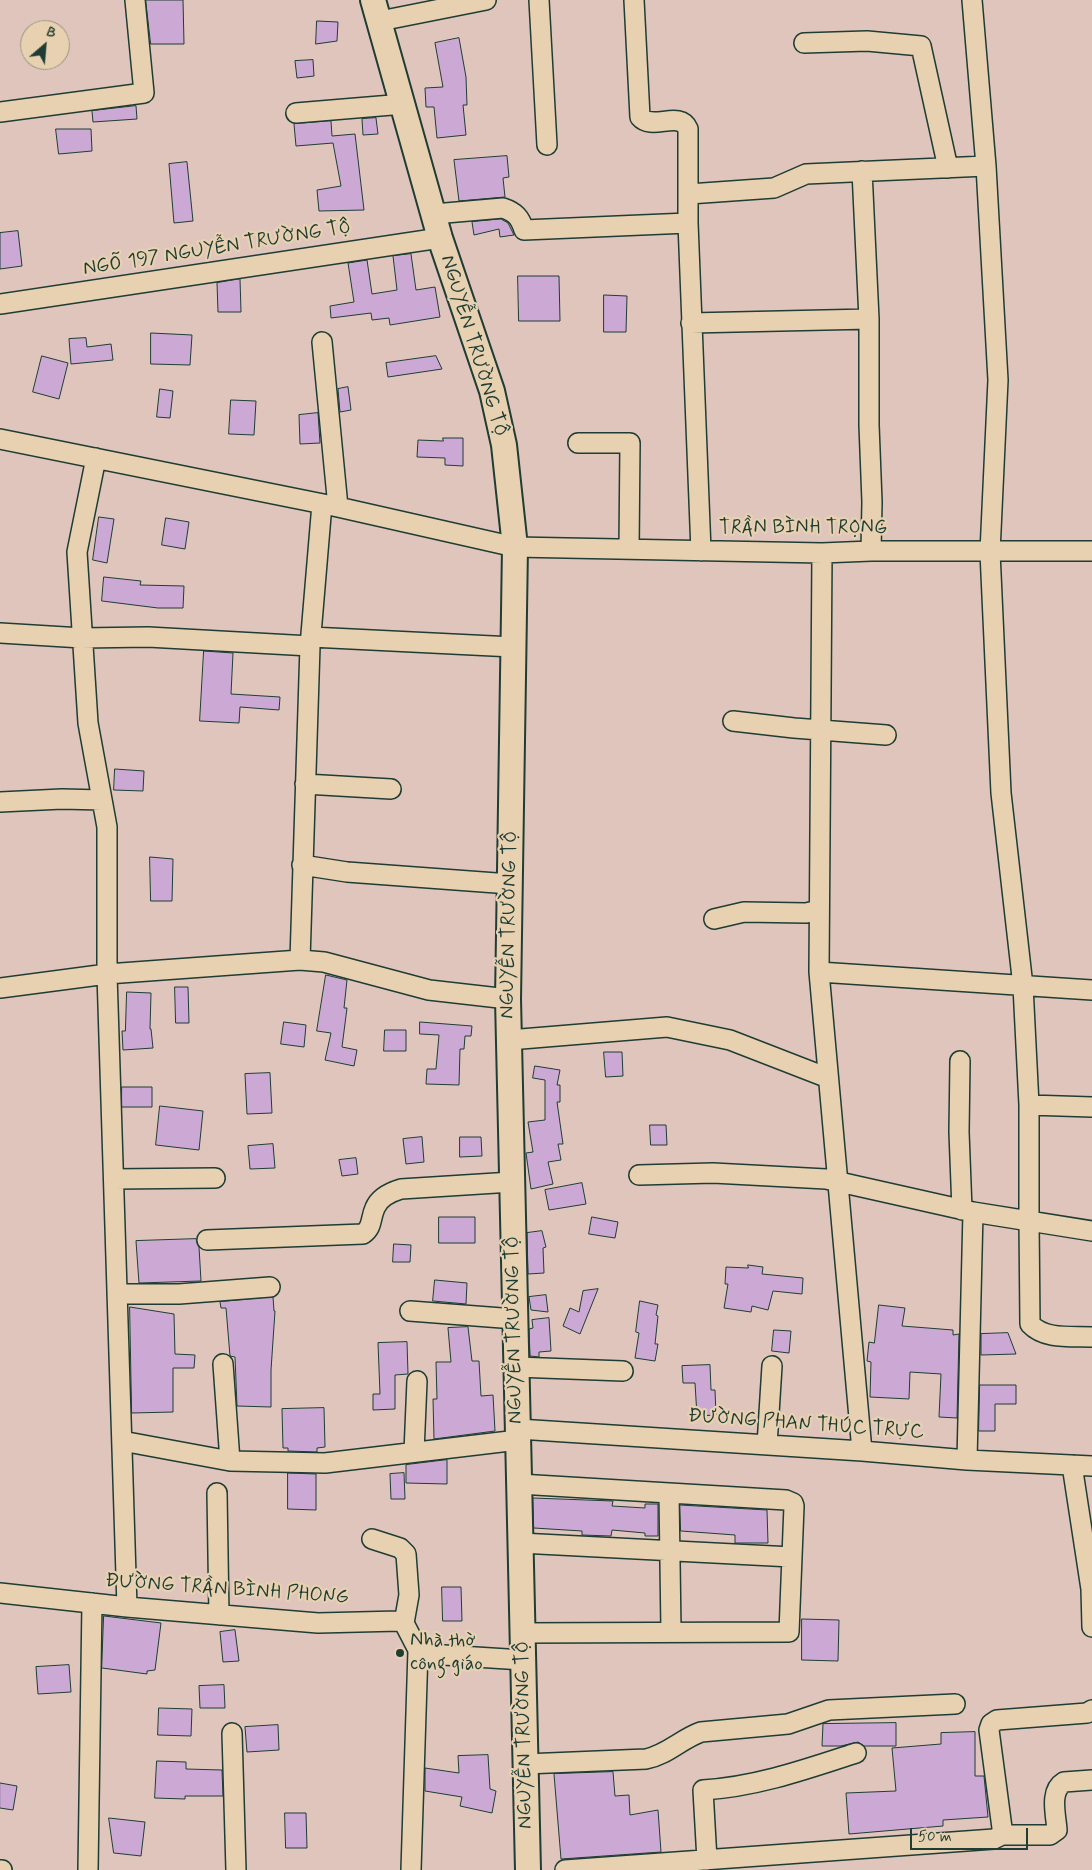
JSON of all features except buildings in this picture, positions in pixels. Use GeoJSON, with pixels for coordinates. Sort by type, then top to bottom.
{"type":"FeatureCollection","features":[{"type":"Feature","properties":{"kind":"main road","name":"NGUYỄN TRƯỜNG TỘ"},"geometry":{"type":"LineString","coordinates":[[376,10],[404,104],[440,238],[492,391],[504,445],[515,547],[508,999],[528,1870]]}},
{"type":"Feature","properties":{"kind":"street"},"geometry":{"type":"LineString","coordinates":[[0,112],[144,93],[135,0]]}},
{"type":"Feature","properties":{"kind":"street"},"geometry":{"type":"LineString","coordinates":[[376,10],[486,0]]}},
{"type":"Feature","properties":{"kind":"street"},"geometry":{"type":"LineString","coordinates":[[539,0],[547,145]]}},
{"type":"Feature","properties":{"kind":"street"},"geometry":{"type":"LineString","coordinates":[[634,0],[639,114],[647,122],[677,120],[687,125],[691,323],[702,551]]}},
{"type":"Feature","properties":{"kind":"street"},"geometry":{"type":"LineString","coordinates":[[972,0],[986,166],[998,380],[990,552],[1001,794],[1023,986],[1029,1105],[1030,1324],[1037,1332],[1051,1335],[1092,1337]]}},
{"type":"Feature","properties":{"kind":"street"},"geometry":{"type":"LineString","coordinates":[[804,43],[867,41],[921,46],[948,168]]}},
{"type":"Feature","properties":{"kind":"street"},"geometry":{"type":"LineString","coordinates":[[296,113],[404,104]]}},
{"type":"Feature","properties":{"kind":"street"},"geometry":{"type":"LineString","coordinates":[[689,194],[774,188],[806,174],[986,166]]}},
{"type":"Feature","properties":{"kind":"street"},"geometry":{"type":"LineString","coordinates":[[862,172],[869,319],[868,425],[872,502],[871,551]]}},
{"type":"Feature","properties":{"kind":"street"},"geometry":{"type":"LineString","coordinates":[[434,214],[503,208],[513,211],[520,218],[524,230],[688,223]]}},
{"type":"Feature","properties":{"kind":"street","name":"NGÕ 197 NGUYỄN TRƯỜNG TỘ"},"geometry":{"type":"LineString","coordinates":[[0,304],[440,238]]}},
{"type":"Feature","properties":{"kind":"street"},"geometry":{"type":"LineString","coordinates":[[691,323],[869,319]]}},
{"type":"Feature","properties":{"kind":"street"},"geometry":{"type":"LineString","coordinates":[[300,960],[310,641],[330,506],[322,342]]}},
{"type":"Feature","properties":{"kind":"street","name":"TRẦN BÌNH TRỌNG"},"geometry":{"type":"LineString","coordinates":[[0,439],[330,506],[515,547],[822,553],[871,551],[1092,551]]}},
{"type":"Feature","properties":{"kind":"street"},"geometry":{"type":"LineString","coordinates":[[578,443],[630,443],[628,549]]}},
{"type":"Feature","properties":{"kind":"street"},"geometry":{"type":"LineString","coordinates":[[96,458],[77,552],[88,723],[107,827],[107,974],[128,1607]]}},
{"type":"Feature","properties":{"kind":"street"},"geometry":{"type":"LineString","coordinates":[[822,553],[819,972],[862,1451]]}},
{"type":"Feature","properties":{"kind":"street"},"geometry":{"type":"LineString","coordinates":[[0,633],[82,638],[148,637],[513,647]]}},
{"type":"Feature","properties":{"kind":"street"},"geometry":{"type":"LineString","coordinates":[[733,721],[886,735]]}},
{"type":"Feature","properties":{"kind":"street"},"geometry":{"type":"LineString","coordinates":[[305,784],[391,789]]}},
{"type":"Feature","properties":{"kind":"street"},"geometry":{"type":"LineString","coordinates":[[0,802],[62,799],[102,800]]}},
{"type":"Feature","properties":{"kind":"street"},"geometry":{"type":"LineString","coordinates":[[302,865],[347,872],[510,884]]}},
{"type":"Feature","properties":{"kind":"street"},"geometry":{"type":"LineString","coordinates":[[714,919],[744,912],[806,914],[820,910]]}},
{"type":"Feature","properties":{"kind":"street"},"geometry":{"type":"LineString","coordinates":[[0,988],[107,974],[300,960],[324,962],[429,990],[508,999]]}},
{"type":"Feature","properties":{"kind":"street"},"geometry":{"type":"LineString","coordinates":[[819,972],[1092,990]]}},
{"type":"Feature","properties":{"kind":"street"},"geometry":{"type":"LineString","coordinates":[[509,1040],[667,1027],[730,1040],[828,1078]]}},
{"type":"Feature","properties":{"kind":"street"},"geometry":{"type":"LineString","coordinates":[[960,1061],[959,1132],[968,1211],[967,1460]]}},
{"type":"Feature","properties":{"kind":"street"},"geometry":{"type":"LineString","coordinates":[[1029,1105],[1092,1107]]}},
{"type":"Feature","properties":{"kind":"street"},"geometry":{"type":"LineString","coordinates":[[639,1175],[713,1173],[785,1176],[838,1181],[968,1211],[1092,1231]]}},
{"type":"Feature","properties":{"kind":"street"},"geometry":{"type":"LineString","coordinates":[[114,1179],[215,1178]]}},
{"type":"Feature","properties":{"kind":"street"},"geometry":{"type":"LineString","coordinates":[[207,1240],[363,1234],[371,1226],[375,1207],[392,1192],[401,1189],[512,1182]]}},
{"type":"Feature","properties":{"kind":"street"},"geometry":{"type":"LineString","coordinates":[[117,1294],[179,1294],[270,1287]]}},
{"type":"Feature","properties":{"kind":"street"},"geometry":{"type":"LineString","coordinates":[[410,1311],[515,1319]]}},
{"type":"Feature","properties":{"kind":"street"},"geometry":{"type":"LineString","coordinates":[[223,1364],[230,1460]]}},
{"type":"Feature","properties":{"kind":"street"},"geometry":{"type":"LineString","coordinates":[[767,1445],[772,1366]]}},
{"type":"Feature","properties":{"kind":"street"},"geometry":{"type":"LineString","coordinates":[[516,1367],[624,1371]]}},
{"type":"Feature","properties":{"kind":"street"},"geometry":{"type":"LineString","coordinates":[[414,1452],[417,1381]]}},
{"type":"Feature","properties":{"kind":"street","name":"ĐƯỜNG PHAN THÚC TRỰC"},"geometry":{"type":"LineString","coordinates":[[122,1441],[230,1460],[325,1463],[414,1452],[518,1434],[767,1445],[967,1460],[1092,1466]]}},
{"type":"Feature","properties":{"kind":"street"},"geometry":{"type":"LineString","coordinates":[[1072,1465],[1091,1589],[1092,1627]]}},
{"type":"Feature","properties":{"kind":"street"},"geometry":{"type":"LineString","coordinates":[[519,1484],[790,1501],[794,1506],[789,1632],[522,1633]]}},
{"type":"Feature","properties":{"kind":"street"},"geometry":{"type":"LineString","coordinates":[[217,1493],[218,1615]]}},
{"type":"Feature","properties":{"kind":"street"},"geometry":{"type":"LineString","coordinates":[[669,1494],[670,1632]]}},
{"type":"Feature","properties":{"kind":"street"},"geometry":{"type":"LineString","coordinates":[[372,1539],[400,1548],[406,1554],[409,1595],[404,1623],[418,1650],[411,1870]]}},
{"type":"Feature","properties":{"kind":"street"},"geometry":{"type":"LineString","coordinates":[[520,1543],[792,1557]]}},
{"type":"Feature","properties":{"kind":"street","name":"ĐƯỜNG TRẦN BÌNH PHONG"},"geometry":{"type":"LineString","coordinates":[[0,1593],[128,1607],[318,1623],[392,1621],[404,1623]]}},
{"type":"Feature","properties":{"kind":"street"},"geometry":{"type":"LineString","coordinates":[[88,1870],[92,1603]]}},
{"type":"Feature","properties":{"kind":"street"},"geometry":{"type":"LineString","coordinates":[[418,1650],[434,1655],[523,1660]]}},
{"type":"Feature","properties":{"kind":"street"},"geometry":{"type":"LineString","coordinates":[[525,1764],[646,1759],[656,1757],[690,1736],[701,1732],[788,1724],[830,1710],[955,1704]]}},
{"type":"Feature","properties":{"kind":"street"},"geometry":{"type":"LineString","coordinates":[[1002,1835],[989,1730],[992,1724],[997,1720],[1087,1713],[1092,1710]]}},
{"type":"Feature","properties":{"kind":"street"},"geometry":{"type":"LineString","coordinates":[[232,1733],[236,1870]]}},
{"type":"Feature","properties":{"kind":"street"},"geometry":{"type":"LineString","coordinates":[[707,1860],[703,1790],[716,1790],[783,1776],[856,1753]]}},
{"type":"Feature","properties":{"kind":"street"},"geometry":{"type":"LineString","coordinates":[[565,1870],[682,1866],[707,1860],[994,1839],[1002,1835],[1050,1835],[1057,1830],[1054,1798],[1056,1789],[1064,1782],[1092,1780]]}},
{"type":"Feature","properties":{"kind":"place","name":"Nhà thờ công giáo"},"geometry":{"type":"Point","coordinates":[400,1653]}}]}
